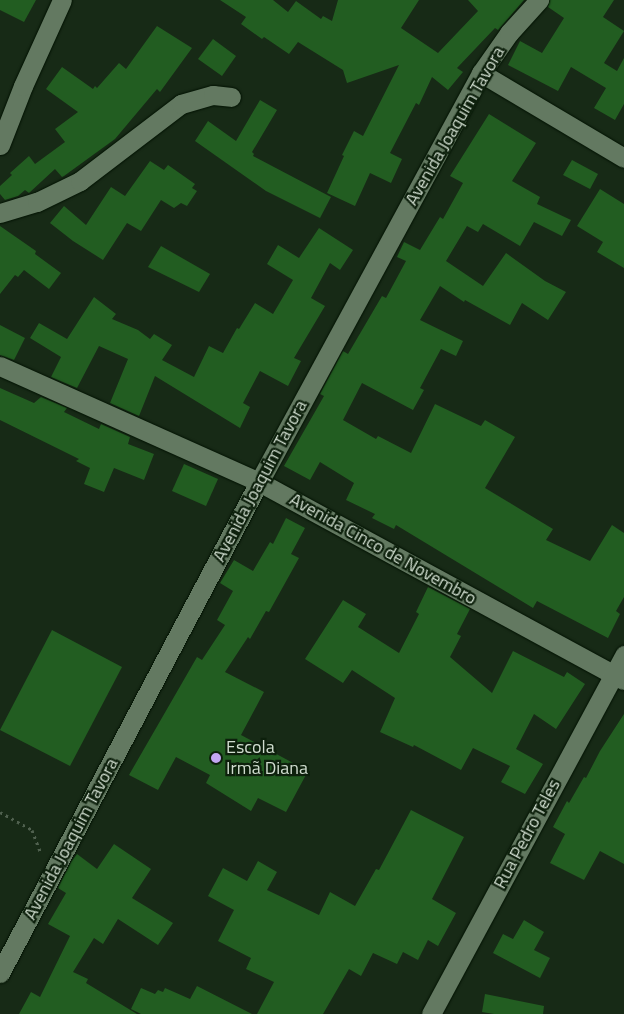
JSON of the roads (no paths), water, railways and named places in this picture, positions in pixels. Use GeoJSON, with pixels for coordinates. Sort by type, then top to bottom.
{"type":"FeatureCollection","features":[{"type":"Feature","properties":{"kind":"street"},"geometry":{"type":"LineString","coordinates":[[0,145],[23,86],[62,0]]}},
{"type":"Feature","properties":{"kind":"street","name":"Avenida Joaquim Tavora"},"geometry":{"type":"LineString","coordinates":[[0,973],[259,482],[481,73],[509,33],[539,0]]}},
{"type":"Feature","properties":{"kind":"street"},"geometry":{"type":"LineString","coordinates":[[481,73],[624,158]]}},
{"type":"Feature","properties":{"kind":"street"},"geometry":{"type":"LineString","coordinates":[[0,213],[37,202],[80,181],[181,104],[213,95],[231,97]]}},
{"type":"Feature","properties":{"kind":"street","name":"Avenida Cinco de Novembro"},"geometry":{"type":"LineString","coordinates":[[0,366],[259,482],[619,678]]}},
{"type":"Feature","properties":{"kind":"street","name":"Rua Pedro Teles"},"geometry":{"type":"LineString","coordinates":[[431,1014],[619,678],[624,655]]}},
{"type":"Feature","properties":{"kind":"place","name":"Escola Irmã Diana"},"geometry":{"type":"Point","coordinates":[216,758]}}]}
